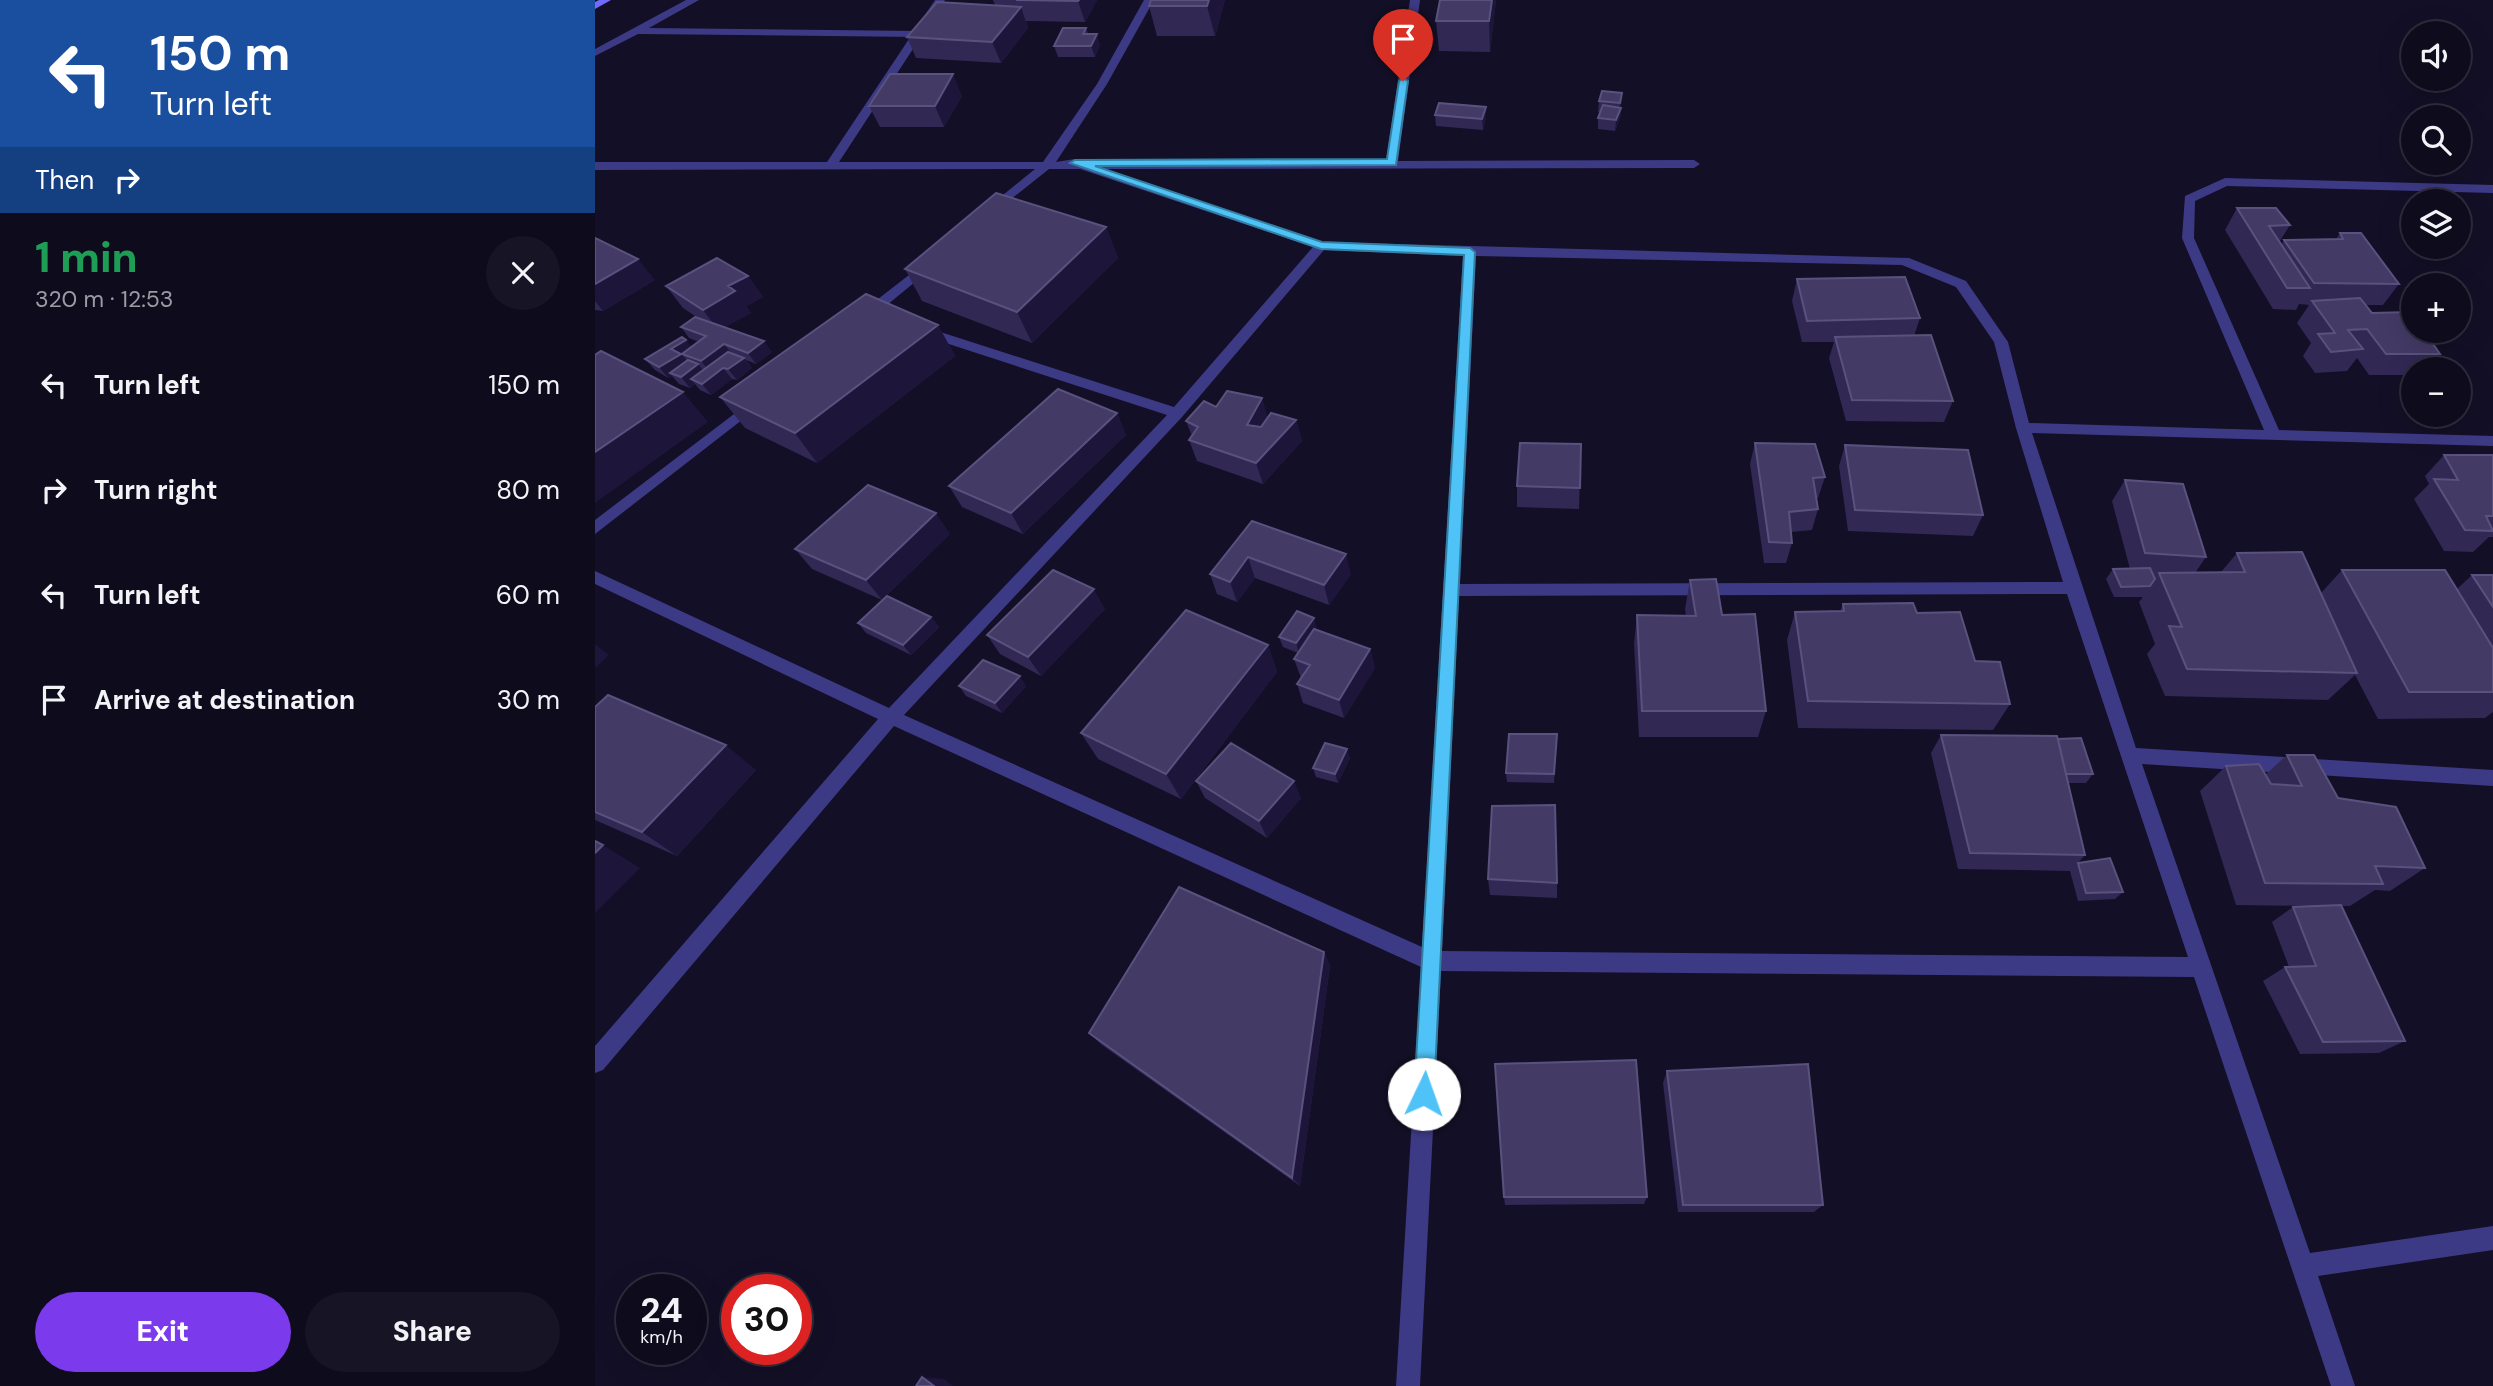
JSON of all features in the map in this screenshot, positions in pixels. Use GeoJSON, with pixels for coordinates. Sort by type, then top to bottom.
{"type":"FeatureCollection","features":[{"type":"Feature","properties":{"kind":"main road"},"geometry":{"type":"LineString","coordinates":[[595,6],[606,0]]}},
{"type":"Feature","properties":{"kind":"street"},"geometry":{"type":"LineString","coordinates":[[595,53],[694,0]]}},
{"type":"Feature","properties":{"kind":"street"},"geometry":{"type":"LineString","coordinates":[[830,166],[940,0]]}},
{"type":"Feature","properties":{"kind":"street"},"geometry":{"type":"LineString","coordinates":[[985,216],[1049,163],[1101,84],[1149,0]]}},
{"type":"Feature","properties":{"kind":"street"},"geometry":{"type":"LineString","coordinates":[[1392,163],[1415,0]]}},
{"type":"Feature","properties":{"kind":"street"},"geometry":{"type":"LineString","coordinates":[[636,31],[918,34]]}},
{"type":"Feature","properties":{"kind":"street"},"geometry":{"type":"LineString","coordinates":[[595,166],[1049,163],[1694,164]]}},
{"type":"Feature","properties":{"kind":"street"},"geometry":{"type":"LineString","coordinates":[[1075,163],[1321,246],[1470,252],[1905,261],[1961,284],[2001,342],[2023,428],[2073,587],[2343,1386]]}},
{"type":"Feature","properties":{"kind":"street"},"geometry":{"type":"LineString","coordinates":[[2274,435],[2188,238],[2189,199],[2225,182],[2493,189]]}},
{"type":"Feature","properties":{"kind":"street"},"geometry":{"type":"LineString","coordinates":[[595,1062],[891,717],[1177,413],[1321,246]]}},
{"type":"Feature","properties":{"kind":"street"},"geometry":{"type":"LineString","coordinates":[[869,318],[942,252]]}},
{"type":"Feature","properties":{"kind":"street"},"geometry":{"type":"LineString","coordinates":[[1409,1386],[1470,252]]}},
{"type":"Feature","properties":{"kind":"street"},"geometry":{"type":"LineString","coordinates":[[907,326],[1177,413]]}},
{"type":"Feature","properties":{"kind":"street"},"geometry":{"type":"LineString","coordinates":[[595,528],[770,391]]}},
{"type":"Feature","properties":{"kind":"street"},"geometry":{"type":"LineString","coordinates":[[2023,428],[2493,441]]}},
{"type":"Feature","properties":{"kind":"street"},"geometry":{"type":"LineString","coordinates":[[595,577],[891,717],[1431,961],[2200,967]]}},
{"type":"Feature","properties":{"kind":"street"},"geometry":{"type":"LineString","coordinates":[[1451,590],[2073,587]]}},
{"type":"Feature","properties":{"kind":"street"},"geometry":{"type":"LineString","coordinates":[[2129,755],[2493,778]]}},
{"type":"Feature","properties":{"kind":"street"},"geometry":{"type":"LineString","coordinates":[[2303,1266],[2493,1238]]}},
{"type":"Feature","properties":{"kind":"building"},"geometry":{"type":"Polygon","coordinates":[[[1016,0],[1079,0],[1078,1],[1016,0]]]}},
{"type":"Feature","properties":{"kind":"building"},"geometry":{"type":"Polygon","coordinates":[[[1151,0],[1209,0],[1207,6],[1149,6],[1151,0]]]}},
{"type":"Feature","properties":{"kind":"building"},"geometry":{"type":"Polygon","coordinates":[[[1440,0],[1492,0],[1489,21],[1436,21],[1440,0]]]}},
{"type":"Feature","properties":{"kind":"building"},"geometry":{"type":"Polygon","coordinates":[[[937,2],[1021,7],[992,42],[907,37],[937,2]]]}},
{"type":"Feature","properties":{"kind":"building"},"geometry":{"type":"Polygon","coordinates":[[[1063,28],[1086,28],[1083,34],[1097,34],[1091,46],[1054,46],[1063,28]]]}},
{"type":"Feature","properties":{"kind":"building"},"geometry":{"type":"Polygon","coordinates":[[[890,74],[953,74],[935,106],[869,106],[890,74]]]}},
{"type":"Feature","properties":{"kind":"building"},"geometry":{"type":"Polygon","coordinates":[[[1602,91],[1622,93],[1620,103],[1599,101],[1602,91]]]}},
{"type":"Feature","properties":{"kind":"building"},"geometry":{"type":"Polygon","coordinates":[[[1439,103],[1486,107],[1482,119],[1435,115],[1439,103]]]}},
{"type":"Feature","properties":{"kind":"building"},"geometry":{"type":"Polygon","coordinates":[[[1603,105],[1621,108],[1616,120],[1598,118],[1603,105]]]}},
{"type":"Feature","properties":{"kind":"building"},"geometry":{"type":"Polygon","coordinates":[[[996,193],[1106,227],[1017,312],[905,269],[996,193]]]}},
{"type":"Feature","properties":{"kind":"building"},"geometry":{"type":"Polygon","coordinates":[[[2237,208],[2276,208],[2290,225],[2269,226],[2310,288],[2287,288],[2237,208]]]}},
{"type":"Feature","properties":{"kind":"building"},"geometry":{"type":"Polygon","coordinates":[[[2340,233],[2361,233],[2399,284],[2314,283],[2284,240],[2343,239],[2340,233]]]}},
{"type":"Feature","properties":{"kind":"building"},"geometry":{"type":"Polygon","coordinates":[[[595,238],[638,259],[595,284],[595,238]]]}},
{"type":"Feature","properties":{"kind":"building"},"geometry":{"type":"Polygon","coordinates":[[[717,258],[748,276],[728,286],[735,291],[703,310],[666,286],[717,258]]]}},
{"type":"Feature","properties":{"kind":"building"},"geometry":{"type":"Polygon","coordinates":[[[1905,277],[1920,318],[1807,321],[1797,279],[1905,277]]]}},
{"type":"Feature","properties":{"kind":"building"},"geometry":{"type":"Polygon","coordinates":[[[866,294],[938,325],[795,433],[720,397],[866,294]]]}},
{"type":"Feature","properties":{"kind":"building"},"geometry":{"type":"Polygon","coordinates":[[[2360,298],[2372,313],[2401,312],[2401,343],[2432,343],[2440,354],[2386,354],[2367,329],[2348,330],[2363,349],[2331,352],[2318,334],[2335,333],[2312,301],[2360,298]]]}},
{"type":"Feature","properties":{"kind":"building"},"geometry":{"type":"Polygon","coordinates":[[[695,317],[764,341],[748,353],[724,344],[701,361],[682,354],[706,336],[681,327],[695,317]]]}},
{"type":"Feature","properties":{"kind":"building"},"geometry":{"type":"Polygon","coordinates":[[[1931,335],[1953,401],[1852,400],[1835,337],[1931,335]]]}},
{"type":"Feature","properties":{"kind":"building"},"geometry":{"type":"Polygon","coordinates":[[[682,337],[686,340],[671,349],[681,354],[659,367],[645,359],[682,337]]]}},
{"type":"Feature","properties":{"kind":"building"},"geometry":{"type":"Polygon","coordinates":[[[601,351],[683,392],[595,452],[595,355],[601,351]]]}},
{"type":"Feature","properties":{"kind":"building"},"geometry":{"type":"Polygon","coordinates":[[[728,352],[744,358],[728,369],[723,368],[702,384],[691,379],[728,352]]]}},
{"type":"Feature","properties":{"kind":"building"},"geometry":{"type":"Polygon","coordinates":[[[688,360],[698,364],[681,377],[670,373],[688,360]]]}},
{"type":"Feature","properties":{"kind":"building"},"geometry":{"type":"Polygon","coordinates":[[[1058,389],[1117,413],[1011,513],[949,486],[1058,389]]]}},
{"type":"Feature","properties":{"kind":"building"},"geometry":{"type":"Polygon","coordinates":[[[1227,391],[1262,398],[1247,425],[1261,427],[1271,413],[1296,420],[1256,463],[1189,440],[1198,427],[1186,421],[1204,401],[1216,407],[1227,391]]]}},
{"type":"Feature","properties":{"kind":"building"},"geometry":{"type":"Polygon","coordinates":[[[1520,443],[1581,444],[1580,488],[1517,486],[1520,443]]]}},
{"type":"Feature","properties":{"kind":"building"},"geometry":{"type":"Polygon","coordinates":[[[1755,443],[1815,444],[1825,477],[1813,478],[1818,509],[1789,512],[1792,543],[1769,542],[1755,443]]]}},
{"type":"Feature","properties":{"kind":"building"},"geometry":{"type":"Polygon","coordinates":[[[1845,445],[1968,450],[1983,515],[1855,510],[1845,445]]]}},
{"type":"Feature","properties":{"kind":"building"},"geometry":{"type":"Polygon","coordinates":[[[2444,455],[2493,455],[2493,516],[2486,516],[2493,531],[2465,530],[2434,479],[2458,480],[2444,455]]]}},
{"type":"Feature","properties":{"kind":"building"},"geometry":{"type":"Polygon","coordinates":[[[2125,480],[2183,484],[2206,557],[2145,553],[2125,480]]]}},
{"type":"Feature","properties":{"kind":"building"},"geometry":{"type":"Polygon","coordinates":[[[868,485],[936,513],[866,580],[795,549],[868,485]]]}},
{"type":"Feature","properties":{"kind":"building"},"geometry":{"type":"Polygon","coordinates":[[[1252,521],[1346,554],[1324,585],[1248,557],[1230,582],[1210,574],[1252,521]]]}},
{"type":"Feature","properties":{"kind":"building"},"geometry":{"type":"Polygon","coordinates":[[[2302,552],[2357,673],[2187,669],[2169,626],[2182,627],[2159,573],[2245,572],[2237,553],[2302,552]]]}},
{"type":"Feature","properties":{"kind":"building"},"geometry":{"type":"Polygon","coordinates":[[[2150,568],[2155,579],[2150,586],[2121,587],[2113,569],[2150,568]]]}},
{"type":"Feature","properties":{"kind":"building"},"geometry":{"type":"Polygon","coordinates":[[[1053,570],[1094,589],[1028,657],[987,635],[1053,570]]]}},
{"type":"Feature","properties":{"kind":"building"},"geometry":{"type":"Polygon","coordinates":[[[2342,570],[2445,570],[2493,648],[2493,692],[2409,692],[2342,570]]]}},
{"type":"Feature","properties":{"kind":"building"},"geometry":{"type":"Polygon","coordinates":[[[2472,575],[2493,575],[2493,607],[2472,575]]]}},
{"type":"Feature","properties":{"kind":"building"},"geometry":{"type":"Polygon","coordinates":[[[1716,579],[1722,615],[1755,614],[1766,711],[1642,711],[1637,615],[1696,616],[1690,580],[1716,579]]]}},
{"type":"Feature","properties":{"kind":"building"},"geometry":{"type":"Polygon","coordinates":[[[887,596],[931,617],[903,645],[858,623],[887,596]]]}},
{"type":"Feature","properties":{"kind":"building"},"geometry":{"type":"Polygon","coordinates":[[[1913,603],[1917,613],[1960,612],[1975,661],[2000,662],[2010,704],[1808,701],[1795,612],[1844,611],[1843,604],[1913,603]]]}},
{"type":"Feature","properties":{"kind":"building"},"geometry":{"type":"Polygon","coordinates":[[[1186,610],[1268,645],[1166,774],[1081,733],[1186,610]]]}},
{"type":"Feature","properties":{"kind":"building"},"geometry":{"type":"Polygon","coordinates":[[[1297,611],[1314,618],[1296,643],[1279,637],[1297,611]]]}},
{"type":"Feature","properties":{"kind":"building"},"geometry":{"type":"Polygon","coordinates":[[[1314,629],[1370,649],[1339,700],[1297,684],[1310,665],[1294,659],[1314,629]]]}},
{"type":"Feature","properties":{"kind":"building"},"geometry":{"type":"Polygon","coordinates":[[[983,660],[1020,676],[995,703],[959,686],[983,660]]]}},
{"type":"Feature","properties":{"kind":"building"},"geometry":{"type":"Polygon","coordinates":[[[608,695],[726,745],[642,832],[595,812],[595,707],[608,695]]]}},
{"type":"Feature","properties":{"kind":"building"},"geometry":{"type":"Polygon","coordinates":[[[1509,734],[1557,734],[1554,774],[1506,773],[1509,734]]]}},
{"type":"Feature","properties":{"kind":"building"},"geometry":{"type":"Polygon","coordinates":[[[1941,735],[2057,736],[2085,855],[1970,853],[1941,735]]]}},
{"type":"Feature","properties":{"kind":"building"},"geometry":{"type":"Polygon","coordinates":[[[2081,738],[2093,774],[2066,774],[2058,739],[2081,738]]]}},
{"type":"Feature","properties":{"kind":"building"},"geometry":{"type":"Polygon","coordinates":[[[1231,743],[1294,781],[1259,821],[1196,781],[1231,743]]]}},
{"type":"Feature","properties":{"kind":"building"},"geometry":{"type":"Polygon","coordinates":[[[1325,743],[1347,749],[1335,774],[1313,768],[1325,743]]]}},
{"type":"Feature","properties":{"kind":"building"},"geometry":{"type":"Polygon","coordinates":[[[2287,755],[2314,755],[2338,798],[2396,807],[2425,868],[2375,866],[2383,884],[2265,883],[2226,766],[2259,764],[2271,784],[2302,786],[2287,755]]]}},
{"type":"Feature","properties":{"kind":"building"},"geometry":{"type":"Polygon","coordinates":[[[1555,805],[1557,883],[1488,879],[1492,806],[1555,805]]]}},
{"type":"Feature","properties":{"kind":"building"},"geometry":{"type":"Polygon","coordinates":[[[595,841],[603,845],[595,853],[595,841]]]}},
{"type":"Feature","properties":{"kind":"building"},"geometry":{"type":"Polygon","coordinates":[[[2110,858],[2123,892],[2086,893],[2078,863],[2110,858]]]}},
{"type":"Feature","properties":{"kind":"building"},"geometry":{"type":"Polygon","coordinates":[[[1179,887],[1324,952],[1292,1178],[1089,1033],[1179,887]]]}},
{"type":"Feature","properties":{"kind":"building"},"geometry":{"type":"Polygon","coordinates":[[[2341,905],[2405,1041],[2323,1042],[2285,967],[2316,966],[2293,907],[2341,905]]]}},
{"type":"Feature","properties":{"kind":"building"},"geometry":{"type":"Polygon","coordinates":[[[1636,1060],[1647,1197],[1504,1197],[1495,1064],[1636,1060]]]}},
{"type":"Feature","properties":{"kind":"building"},"geometry":{"type":"Polygon","coordinates":[[[1808,1064],[1823,1205],[1683,1205],[1667,1071],[1808,1064]]]}},
{"type":"Feature","properties":{"kind":"building"},"geometry":{"type":"Polygon","coordinates":[[[922,1377],[934,1386],[916,1386],[922,1377]]]}},
{"type":"Feature","properties":{"kind":"route"},"geometry":{"type":"LineString","coordinates":[[1403,81],[1392,163],[1075,163],[1321,246],[1470,252],[1424,1094]]}}]}
